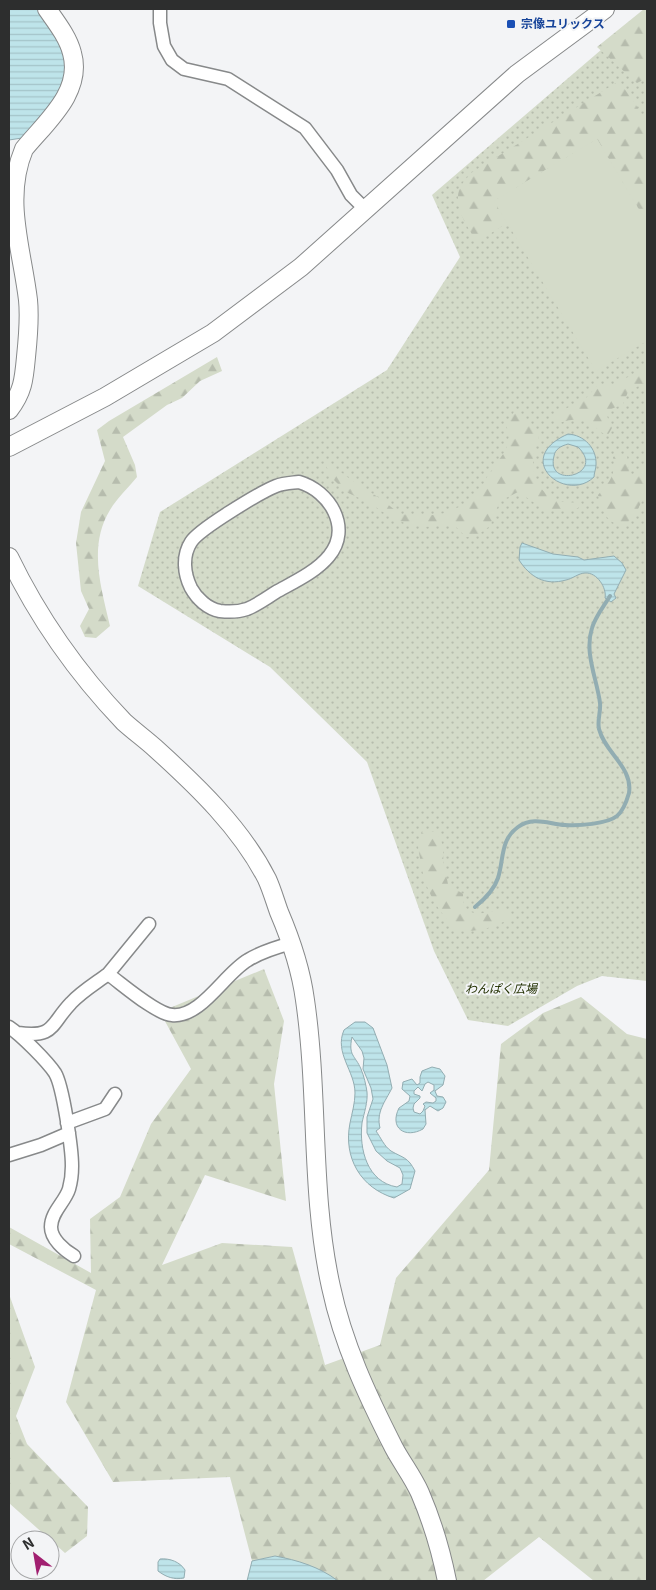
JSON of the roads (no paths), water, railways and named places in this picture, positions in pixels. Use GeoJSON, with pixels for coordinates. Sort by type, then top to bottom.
{"type":"FeatureCollection","features":[{"type":"Feature","properties":{"kind":"street"},"geometry":{"type":"LineString","coordinates":[[9,410],[23,386],[29,329],[28,301],[16,232],[12,188],[24,149],[66,99],[74,72],[73,53],[48,9]]}},
{"type":"Feature","properties":{"kind":"street"},"geometry":{"type":"LineString","coordinates":[[160,9],[160,23],[164,46],[172,60],[184,69],[228,79],[305,128],[337,170],[351,195],[366,210]]}},
{"type":"Feature","properties":{"kind":"street"},"geometry":{"type":"LineString","coordinates":[[9,446],[105,397],[213,333],[301,267],[517,74],[605,9]]}},
{"type":"Feature","properties":{"kind":"street"},"geometry":{"type":"LineString","coordinates":[[299,482],[315,488],[327,499],[334,511],[338,534],[330,555],[315,569],[252,607],[245,610],[228,612],[216,610],[199,600],[192,590],[185,570],[187,549],[192,540],[207,528],[270,489],[283,483],[299,482]]}},
{"type":"Feature","properties":{"kind":"street"},"geometry":{"type":"LineString","coordinates":[[9,557],[52,632],[96,689],[125,723],[201,792],[240,837],[267,879],[292,943],[305,997],[310,1046],[321,1238],[331,1288],[341,1326],[370,1401],[420,1492],[441,1552],[447,1581]]}},
{"type":"Feature","properties":{"kind":"street"},"geometry":{"type":"LineString","coordinates":[[14,1030],[32,1035],[43,1034],[54,1025],[71,1003],[108,974],[149,924]]}},
{"type":"Feature","properties":{"kind":"street"},"geometry":{"type":"LineString","coordinates":[[108,974],[157,1009],[172,1015],[194,1010],[249,959],[292,943]]}},
{"type":"Feature","properties":{"kind":"street"},"geometry":{"type":"LineString","coordinates":[[14,1030],[55,1073],[60,1087],[68,1128],[72,1167],[69,1190],[54,1214],[51,1227],[54,1238],[66,1251],[74,1256]]}},
{"type":"Feature","properties":{"kind":"street"},"geometry":{"type":"LineString","coordinates":[[9,1156],[41,1145],[68,1128],[105,1109],[115,1094]]}},
{"type":"Feature","properties":{"kind":"water"},"geometry":{"type":"Polygon","coordinates":[[[9,9],[38,9],[60,43],[66,61],[66,74],[57,98],[49,108],[22,138],[9,140],[9,9]]]}},
{"type":"Feature","properties":{"kind":"water"},"geometry":{"type":"Polygon","coordinates":[[[568,434],[579,437],[588,443],[596,459],[594,477],[583,484],[570,485],[558,482],[549,475],[544,466],[544,455],[552,444],[568,434]],[[568,444],[556,451],[554,467],[558,473],[574,475],[581,471],[585,465],[585,457],[578,447],[568,444]]]}},
{"type":"Feature","properties":{"kind":"water"},"geometry":{"type":"Polygon","coordinates":[[[522,543],[553,554],[578,557],[584,560],[614,556],[622,563],[626,570],[614,594],[616,598],[611,602],[605,598],[603,585],[589,573],[583,573],[558,582],[539,579],[528,571],[519,560],[522,543]]]}},
{"type":"Feature","properties":{"kind":"water"},"geometry":{"type":"Polygon","coordinates":[[[355,1022],[365,1022],[373,1028],[387,1065],[392,1088],[382,1107],[379,1117],[380,1128],[376,1131],[384,1144],[391,1151],[407,1160],[415,1171],[410,1189],[394,1198],[372,1187],[357,1170],[352,1159],[349,1148],[349,1136],[355,1093],[352,1077],[343,1054],[342,1038],[344,1030],[355,1022]],[[352,1037],[352,1052],[365,1080],[367,1092],[361,1133],[364,1153],[367,1163],[378,1179],[397,1187],[402,1184],[403,1175],[400,1168],[387,1161],[376,1151],[367,1133],[367,1117],[373,1099],[371,1088],[363,1069],[364,1058],[362,1051],[352,1037]]]}},
{"type":"Feature","properties":{"kind":"water"},"geometry":{"type":"Polygon","coordinates":[[[432,1067],[440,1069],[445,1076],[443,1085],[435,1091],[437,1096],[443,1097],[446,1102],[443,1108],[438,1111],[430,1106],[425,1110],[426,1124],[423,1129],[410,1133],[405,1132],[400,1130],[396,1121],[399,1108],[409,1101],[410,1096],[402,1089],[403,1082],[412,1079],[417,1085],[420,1083],[422,1071],[432,1067]],[[428,1082],[422,1091],[418,1087],[414,1091],[414,1094],[420,1096],[420,1098],[414,1104],[414,1112],[420,1114],[425,1106],[423,1104],[436,1101],[436,1098],[430,1093],[434,1090],[434,1085],[428,1082]]]}},
{"type":"Feature","properties":{"kind":"water"},"geometry":{"type":"Polygon","coordinates":[[[275,1556],[308,1565],[338,1581],[247,1581],[252,1561],[275,1556]]]}},
{"type":"Feature","properties":{"kind":"water"},"geometry":{"type":"Polygon","coordinates":[[[160,1559],[178,1563],[185,1570],[184,1578],[177,1579],[158,1571],[160,1559]]]}},
{"type":"Feature","properties":{"kind":"waterway"},"geometry":{"type":"LineString","coordinates":[[475,907],[494,886],[500,871],[505,844],[512,832],[518,827],[535,821],[571,825],[600,823],[617,816],[626,802],[629,793],[627,775],[602,738],[599,729],[600,703],[589,647],[593,624],[610,596]]}},
{"type":"Feature","properties":{"kind":"place","name":"宗像ユリックス"},"geometry":{"type":"Point","coordinates":[511,24]}},
{"type":"Feature","properties":{"kind":"park label","name":"わんぱく広場"},"geometry":{"type":"Point","coordinates":[501,989]}}]}
